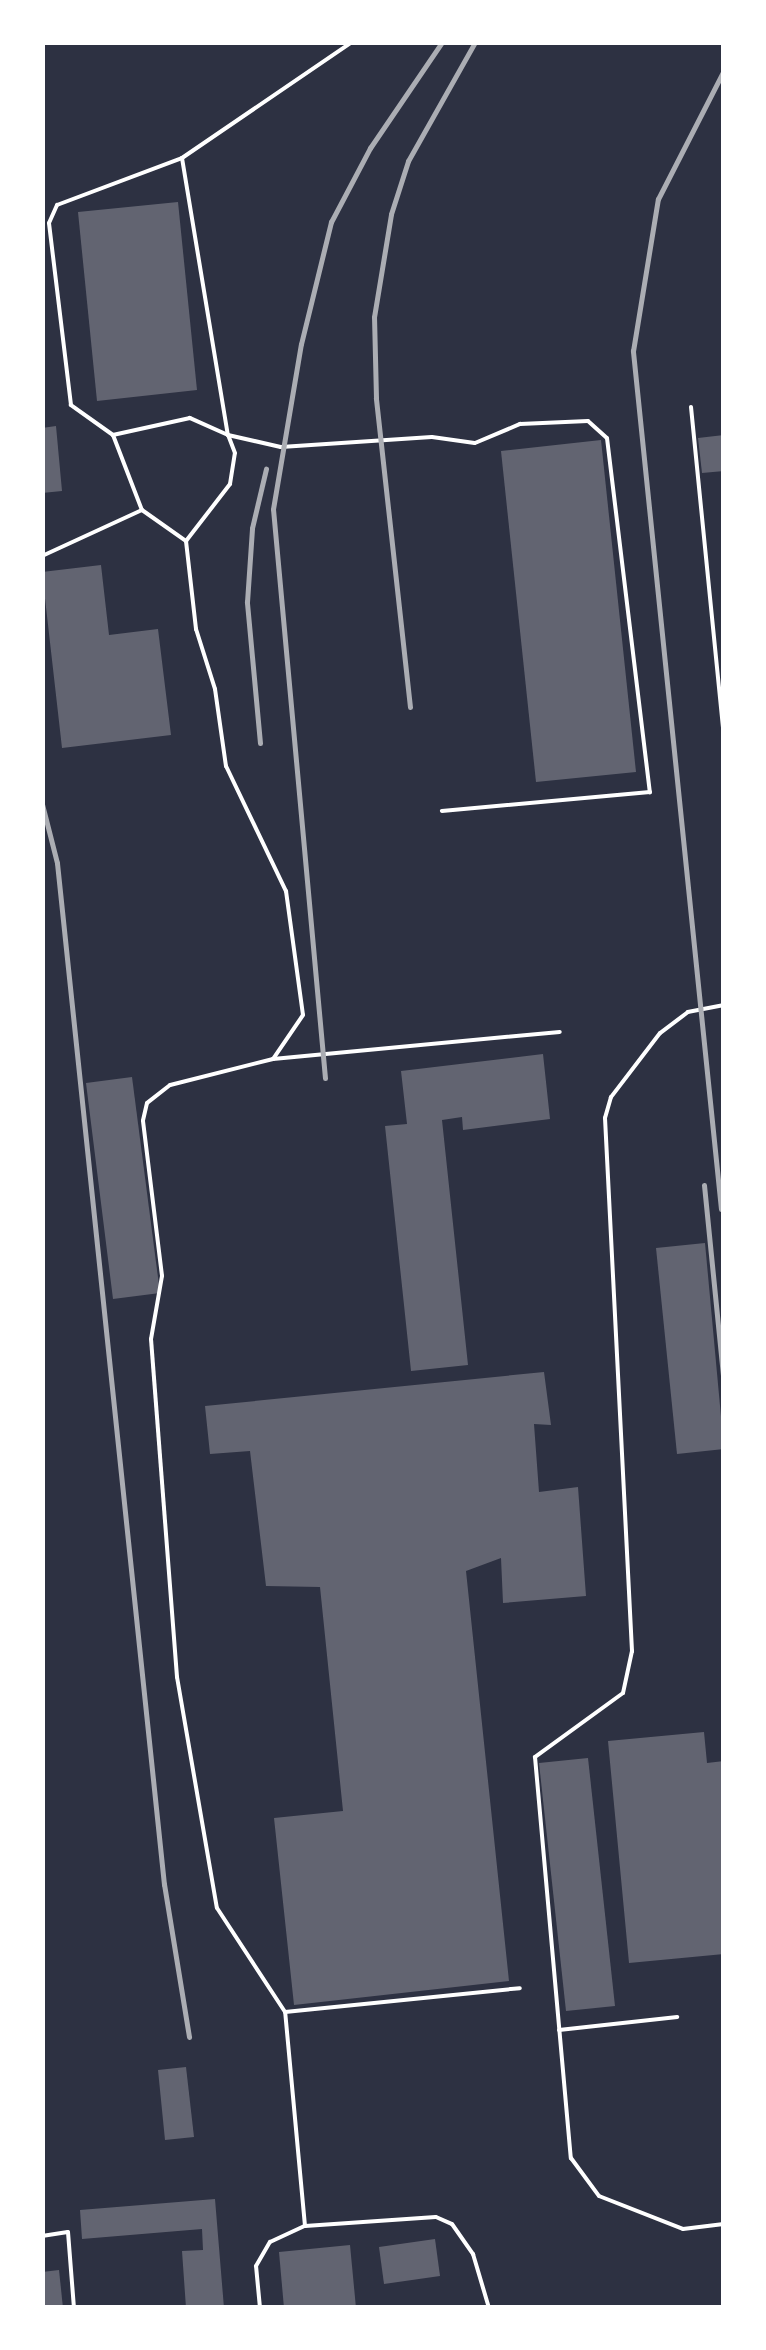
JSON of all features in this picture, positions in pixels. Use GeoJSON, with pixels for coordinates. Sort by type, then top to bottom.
{"type":"FeatureCollection","features":[{"type":"Feature","properties":{"kind":"lane"},"geometry":{"type":"LineString","coordinates":[[186,541],[142,510],[113,434],[71,405],[49,223],[57,205],[182,158],[352,42]]}},
{"type":"Feature","properties":{"kind":"lane"},"geometry":{"type":"LineString","coordinates":[[182,158],[228,434],[235,453],[230,484],[186,541],[196,630],[215,689],[226,766],[286,891],[303,1015],[272,1059]]}},
{"type":"Feature","properties":{"kind":"lane"},"geometry":{"type":"LineString","coordinates":[[690,407],[724,738]]}},
{"type":"Feature","properties":{"kind":"lane"},"geometry":{"type":"LineString","coordinates":[[113,434],[190,418],[228,434],[281,446],[432,437],[475,443],[520,424],[588,420],[606,438],[650,792],[442,811]]}},
{"type":"Feature","properties":{"kind":"lane"},"geometry":{"type":"LineString","coordinates":[[42,556],[142,510]]}},
{"type":"Feature","properties":{"kind":"lane"},"geometry":{"type":"LineString","coordinates":[[724,1005],[688,1012],[660,1033],[611,1097],[605,1118],[632,1651],[622,1693],[535,1757],[571,2158],[582,2180],[599,2196],[683,2229],[724,2224]]}},
{"type":"Feature","properties":{"kind":"lane"},"geometry":{"type":"LineString","coordinates":[[306,2226],[285,2012],[217,1908],[189,1751],[151,1339],[162,1276],[143,1121],[147,1103],[170,1085],[272,1059],[560,1032]]}},
{"type":"Feature","properties":{"kind":"lane"},"geometry":{"type":"LineString","coordinates":[[285,2012],[520,1988]]}},
{"type":"Feature","properties":{"kind":"lane"},"geometry":{"type":"LineString","coordinates":[[559,2030],[677,2017]]}},
{"type":"Feature","properties":{"kind":"lane"},"geometry":{"type":"LineString","coordinates":[[260,2308],[256,2266],[270,2242],[306,2226],[436,2217],[452,2224],[474,2254],[488,2308]]}},
{"type":"Feature","properties":{"kind":"lane"},"geometry":{"type":"LineString","coordinates":[[42,2236],[68,2232],[74,2308]]}},
{"type":"Feature","properties":{"kind":"building"},"geometry":{"type":"Polygon","coordinates":[[[178,202],[197,390],[97,401],[78,212],[178,202]]]}},
{"type":"Feature","properties":{"kind":"building"},"geometry":{"type":"Polygon","coordinates":[[[56,426],[62,491],[42,493],[42,428],[56,426]]]}},
{"type":"Feature","properties":{"kind":"building"},"geometry":{"type":"Polygon","coordinates":[[[724,435],[724,471],[702,473],[698,438],[724,435]]]}},
{"type":"Feature","properties":{"kind":"building"},"geometry":{"type":"Polygon","coordinates":[[[601,440],[636,772],[536,782],[501,451],[601,440]]]}},
{"type":"Feature","properties":{"kind":"building"},"geometry":{"type":"Polygon","coordinates":[[[101,565],[109,635],[158,629],[171,735],[62,748],[42,572],[101,565]]]}},
{"type":"Feature","properties":{"kind":"building"},"geometry":{"type":"Polygon","coordinates":[[[543,1054],[550,1119],[463,1130],[462,1117],[442,1120],[468,1365],[411,1371],[385,1126],[407,1124],[401,1071],[543,1054]]]}},
{"type":"Feature","properties":{"kind":"building"},"geometry":{"type":"Polygon","coordinates":[[[132,1077],[160,1293],[113,1299],[86,1083],[132,1077]]]}},
{"type":"Feature","properties":{"kind":"building"},"geometry":{"type":"Polygon","coordinates":[[[705,1243],[724,1449],[677,1454],[656,1248],[705,1243]]]}},
{"type":"Feature","properties":{"kind":"building"},"geometry":{"type":"Polygon","coordinates":[[[544,1372],[551,1425],[534,1424],[539,1492],[578,1487],[586,1596],[503,1603],[501,1558],[466,1571],[509,1981],[294,2005],[274,1818],[343,1811],[320,1587],[266,1586],[250,1451],[210,1454],[205,1406],[544,1372]]]}},
{"type":"Feature","properties":{"kind":"building"},"geometry":{"type":"Polygon","coordinates":[[[704,1732],[707,1763],[724,1761],[724,1954],[629,1963],[608,1741],[704,1732]]]}},
{"type":"Feature","properties":{"kind":"building"},"geometry":{"type":"Polygon","coordinates":[[[588,1758],[615,2006],[566,2011],[539,1763],[588,1758]]]}},
{"type":"Feature","properties":{"kind":"building"},"geometry":{"type":"Polygon","coordinates":[[[186,2067],[194,2137],[165,2140],[158,2070],[186,2067]]]}},
{"type":"Feature","properties":{"kind":"building"},"geometry":{"type":"Polygon","coordinates":[[[215,2199],[224,2308],[186,2308],[182,2251],[203,2250],[202,2229],[82,2239],[80,2210],[215,2199]]]}},
{"type":"Feature","properties":{"kind":"building"},"geometry":{"type":"Polygon","coordinates":[[[435,2239],[440,2276],[384,2284],[379,2247],[435,2239]]]}},
{"type":"Feature","properties":{"kind":"building"},"geometry":{"type":"Polygon","coordinates":[[[350,2245],[356,2308],[284,2308],[279,2252],[350,2245]]]}},
{"type":"Feature","properties":{"kind":"building"},"geometry":{"type":"Polygon","coordinates":[[[59,2270],[63,2308],[42,2308],[42,2272],[59,2270]]]}},
{"type":"Feature","properties":{"kind":"railway"},"geometry":{"type":"LineString","coordinates":[[325,1078],[273,509],[301,344],[331,222],[370,148],[442,42]]}},
{"type":"Feature","properties":{"kind":"railway"},"geometry":{"type":"LineString","coordinates":[[410,707],[376,398],[374,317],[391,214],[408,161],[475,42]]}},
{"type":"Feature","properties":{"kind":"railway"},"geometry":{"type":"LineString","coordinates":[[721,1209],[633,351],[658,199],[724,70]]}},
{"type":"Feature","properties":{"kind":"railway"},"geometry":{"type":"LineString","coordinates":[[260,743],[247,602],[252,528],[266,469]]}},
{"type":"Feature","properties":{"kind":"railway"},"geometry":{"type":"LineString","coordinates":[[42,804],[57,863],[164,1884],[189,2037]]}},
{"type":"Feature","properties":{"kind":"railway"},"geometry":{"type":"LineString","coordinates":[[704,1185],[724,1384]]}}]}
